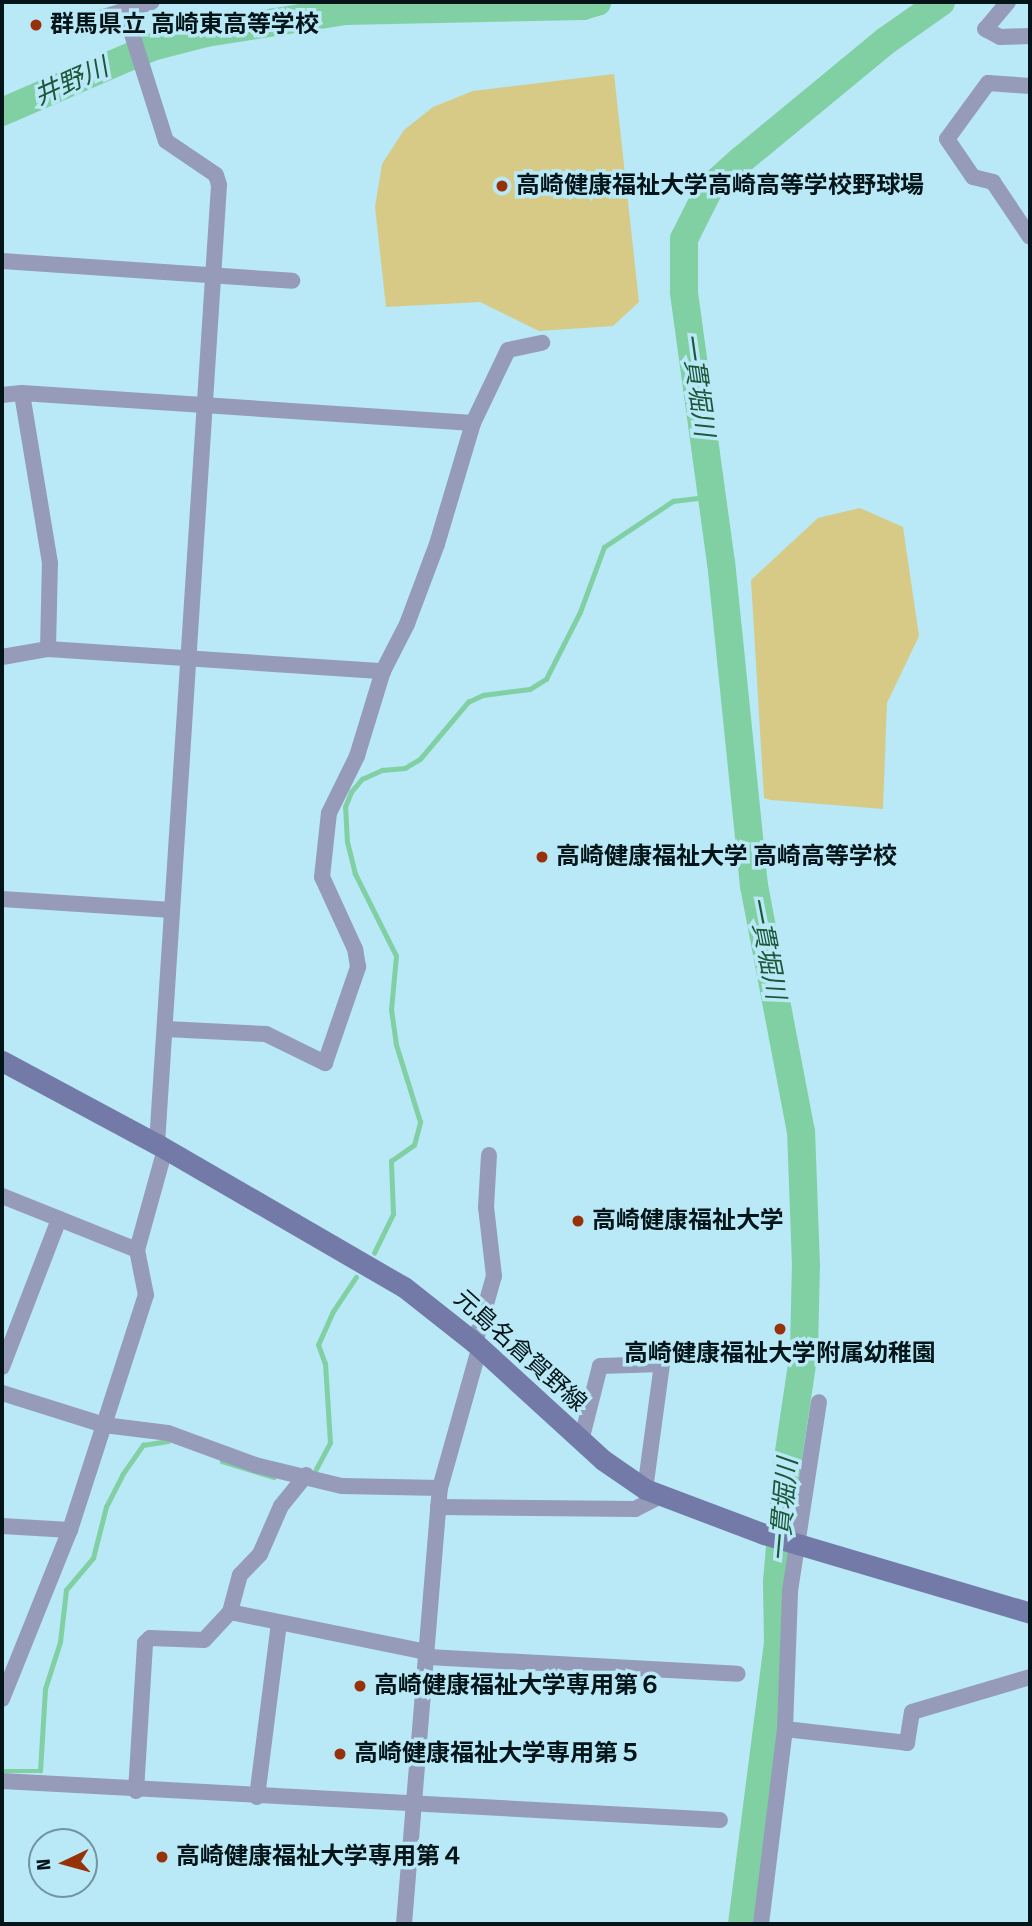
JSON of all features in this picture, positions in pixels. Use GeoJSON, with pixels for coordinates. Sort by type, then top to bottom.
{"type":"FeatureCollection","features":[{"type":"Feature","properties":{"kind":"main road","name":"元島名倉賀野線"},"geometry":{"type":"LineString","coordinates":[[2,1061],[161,1146],[404,1287],[478,1344],[581,1441],[653,1492],[764,1534],[1030,1612]]}},
{"type":"Feature","properties":{"kind":"street"},"geometry":{"type":"LineString","coordinates":[[78,25],[126,14],[152,2]]}},
{"type":"Feature","properties":{"kind":"street"},"geometry":{"type":"LineString","coordinates":[[1007,2],[985,29],[1000,37],[1030,36]]}},
{"type":"Feature","properties":{"kind":"street"},"geometry":{"type":"LineString","coordinates":[[2,1699],[70,1530],[146,1295],[137,1250],[161,1146],[188,656],[219,185],[216,175],[166,141],[155,114],[126,14]]}},
{"type":"Feature","properties":{"kind":"street"},"geometry":{"type":"LineString","coordinates":[[1030,86],[988,83],[947,139],[973,177],[993,182],[1030,237]]}},
{"type":"Feature","properties":{"kind":"street"},"geometry":{"type":"LineString","coordinates":[[2,261],[292,281]]}},
{"type":"Feature","properties":{"kind":"street"},"geometry":{"type":"LineString","coordinates":[[166,1029],[267,1034],[325,1063],[358,967],[355,950],[322,877],[329,813],[357,756],[383,671],[407,624],[437,544],[473,423],[508,350],[542,344]]}},
{"type":"Feature","properties":{"kind":"street"},"geometry":{"type":"LineString","coordinates":[[22,393],[50,563],[48,649]]}},
{"type":"Feature","properties":{"kind":"street"},"geometry":{"type":"LineString","coordinates":[[2,395],[22,393],[473,423]]}},
{"type":"Feature","properties":{"kind":"street"},"geometry":{"type":"LineString","coordinates":[[2,657],[48,649],[188,656],[383,671]]}},
{"type":"Feature","properties":{"kind":"street"},"geometry":{"type":"LineString","coordinates":[[2,899],[173,909]]}},
{"type":"Feature","properties":{"kind":"street"},"geometry":{"type":"LineString","coordinates":[[404,1924],[440,1488],[494,1276],[485,1207],[489,1154]]}},
{"type":"Feature","properties":{"kind":"street"},"geometry":{"type":"LineString","coordinates":[[2,1196],[137,1250]]}},
{"type":"Feature","properties":{"kind":"street"},"geometry":{"type":"LineString","coordinates":[[2,1367],[59,1219]]}},
{"type":"Feature","properties":{"kind":"street"},"geometry":{"type":"LineString","coordinates":[[438,1507],[635,1509],[653,1492],[662,1364],[600,1366],[581,1441]]}},
{"type":"Feature","properties":{"kind":"street"},"geometry":{"type":"LineString","coordinates":[[2,1393],[104,1425],[168,1433],[255,1465],[306,1475],[342,1486],[440,1488]]}},
{"type":"Feature","properties":{"kind":"street"},"geometry":{"type":"LineString","coordinates":[[761,1924],[785,1729],[790,1591],[819,1402]]}},
{"type":"Feature","properties":{"kind":"street"},"geometry":{"type":"LineString","coordinates":[[136,1791],[145,1643],[150,1638],[198,1643],[230,1612],[240,1575],[260,1554],[281,1506],[306,1475]]}},
{"type":"Feature","properties":{"kind":"street"},"geometry":{"type":"LineString","coordinates":[[2,1526],[70,1530]]}},
{"type":"Feature","properties":{"kind":"street"},"geometry":{"type":"LineString","coordinates":[[230,1612],[427,1655],[737,1674]]}},
{"type":"Feature","properties":{"kind":"street"},"geometry":{"type":"LineString","coordinates":[[257,1797],[279,1624]]}},
{"type":"Feature","properties":{"kind":"street"},"geometry":{"type":"LineString","coordinates":[[785,1729],[907,1743],[912,1712],[1030,1677]]}},
{"type":"Feature","properties":{"kind":"street"},"geometry":{"type":"LineString","coordinates":[[2,1781],[136,1791],[720,1820]]}},
{"type":"Feature","properties":{"kind":"shaded area","name":"高崎健康福祉大学高崎高等学校野球場"},"geometry":{"type":"Polygon","coordinates":[[[614,74],[639,302],[613,326],[539,331],[480,302],[386,307],[375,207],[382,164],[404,130],[433,107],[473,91],[614,74]]]}},
{"type":"Feature","properties":{"kind":"shaded area"},"geometry":{"type":"Polygon","coordinates":[[[860,508],[903,527],[919,636],[887,703],[883,809],[764,798],[751,580],[818,518],[860,508]]]}},
{"type":"Feature","properties":{"kind":"waterway","name":"井野川"},"geometry":{"type":"LineString","coordinates":[[2,112],[152,47],[206,33],[345,11],[583,6],[597,2]]}},
{"type":"Feature","properties":{"kind":"waterway","name":"一貫堀川"},"geometry":{"type":"LineString","coordinates":[[742,1924],[778,1642],[777,1582],[787,1465],[804,1351],[806,1266],[801,1132],[754,886],[721,563],[684,292],[684,239],[709,189],[887,40],[941,2]]}},
{"type":"Feature","properties":{"kind":"waterway"},"geometry":{"type":"LineString","coordinates":[[374,1253],[393,1214],[391,1161],[414,1145],[420,1122],[396,1045],[391,1010],[396,956],[355,874],[347,843],[345,807],[351,792],[362,779],[382,770],[405,768],[420,759],[468,702],[483,695],[530,689],[546,679],[580,612],[604,547],[673,501],[712,496]]}},
{"type":"Feature","properties":{"kind":"waterway"},"geometry":{"type":"LineString","coordinates":[[315,1471],[330,1443],[325,1364],[318,1345],[332,1313],[356,1277]]}},
{"type":"Feature","properties":{"kind":"waterway"},"geometry":{"type":"LineString","coordinates":[[2,1771],[40,1771],[45,1689],[60,1642],[66,1590],[93,1558],[106,1507],[122,1475],[143,1445],[168,1441]]}},
{"type":"Feature","properties":{"kind":"waterway"},"geometry":{"type":"LineString","coordinates":[[222,1461],[274,1477]]}},
{"type":"Feature","properties":{"kind":"place","name":"群馬県立 高崎東高等学校"},"geometry":{"type":"Point","coordinates":[36,25]}},
{"type":"Feature","properties":{"kind":"place","name":"高崎健康福祉大学高崎高等学校野球場"},"geometry":{"type":"Point","coordinates":[502,186]}},
{"type":"Feature","properties":{"kind":"place","name":"高崎健康福祉大学 高崎高等学校"},"geometry":{"type":"Point","coordinates":[542,857]}},
{"type":"Feature","properties":{"kind":"place","name":"高崎健康福祉大学"},"geometry":{"type":"Point","coordinates":[578,1221]}},
{"type":"Feature","properties":{"kind":"place","name":"高崎健康福祉大学附属幼稚園"},"geometry":{"type":"Point","coordinates":[780,1329]}},
{"type":"Feature","properties":{"kind":"place","name":"高崎健康福祉大学専用第６"},"geometry":{"type":"Point","coordinates":[360,1686]}},
{"type":"Feature","properties":{"kind":"place","name":"高崎健康福祉大学専用第５"},"geometry":{"type":"Point","coordinates":[340,1754]}},
{"type":"Feature","properties":{"kind":"place","name":"高崎健康福祉大学専用第４"},"geometry":{"type":"Point","coordinates":[162,1857]}}]}
